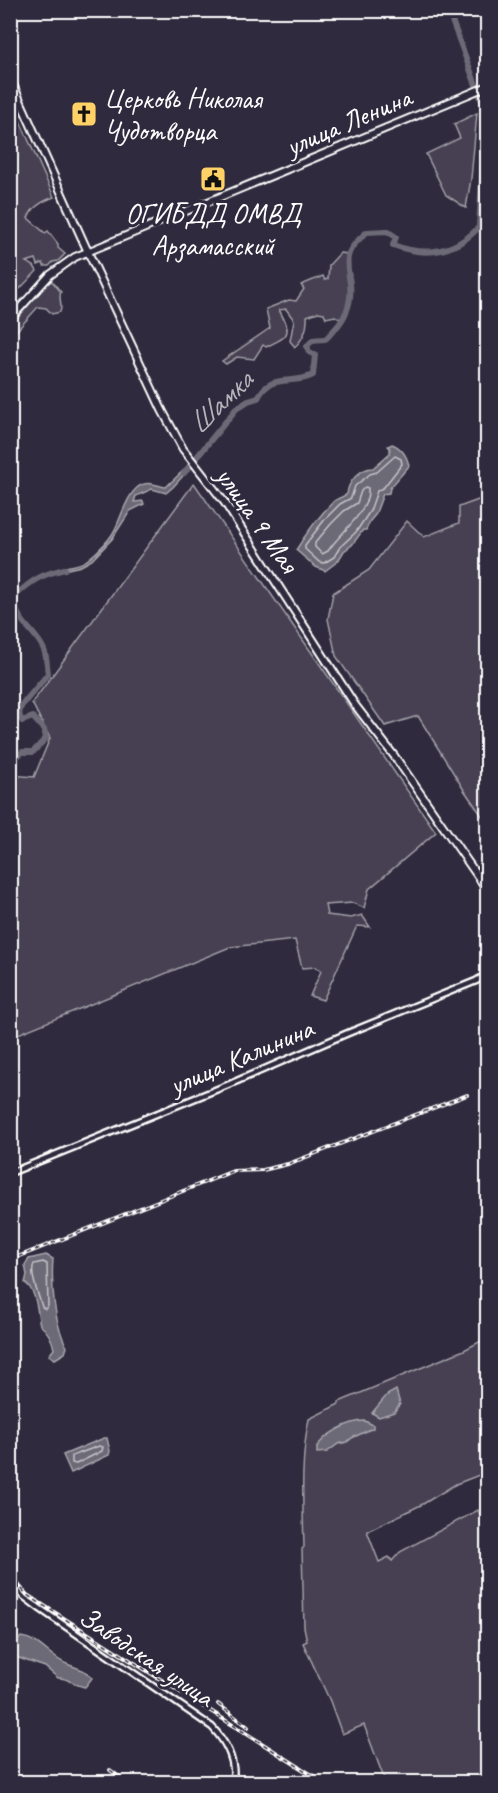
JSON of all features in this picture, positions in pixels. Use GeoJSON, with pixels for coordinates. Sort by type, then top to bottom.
{"type":"FeatureCollection","features":[{"type":"Feature","properties":{"kind":"main road","name":"улица 9 Мая"},"geometry":{"type":"LineString","coordinates":[[10,78],[162,410],[190,459],[225,503],[355,705],[395,757],[488,891]]}},
{"type":"Feature","properties":{"kind":"main road","name":"улица Ленина"},"geometry":{"type":"LineString","coordinates":[[10,319],[58,268],[75,257],[487,86]]}},
{"type":"Feature","properties":{"kind":"street","name":"улица Калинина"},"geometry":{"type":"LineString","coordinates":[[10,1173],[230,1084],[488,974]]}},
{"type":"Feature","properties":{"kind":"street","name":"Заводская улица"},"geometry":{"type":"LineString","coordinates":[[10,1582],[39,1608],[212,1727],[227,1748],[233,1782]]}},
{"type":"Feature","properties":{"kind":"shaded area"},"geometry":{"type":"Polygon","coordinates":[[[11,101],[54,197],[38,205],[28,218],[45,233],[48,231],[58,244],[58,248],[65,254],[49,266],[44,266],[43,263],[38,265],[36,259],[26,262],[34,266],[37,271],[11,298],[11,101]]]}},
{"type":"Feature","properties":{"kind":"shaded area"},"geometry":{"type":"Polygon","coordinates":[[[477,113],[466,208],[446,195],[426,154],[460,138],[454,124],[477,113]]]}},
{"type":"Feature","properties":{"kind":"shaded area"},"geometry":{"type":"Polygon","coordinates":[[[340,253],[348,254],[350,288],[349,303],[343,321],[335,316],[326,318],[324,313],[318,312],[307,316],[305,333],[295,347],[290,341],[294,320],[286,309],[279,310],[287,329],[284,337],[266,347],[263,345],[254,359],[237,357],[226,364],[222,361],[270,328],[266,309],[289,300],[296,301],[304,289],[301,285],[323,276],[325,280],[328,279],[329,265],[340,253]]]}},
{"type":"Feature","properties":{"kind":"shaded area"},"geometry":{"type":"Polygon","coordinates":[[[52,281],[61,292],[60,312],[52,314],[46,308],[38,307],[11,337],[11,326],[46,284],[52,281]]]}},
{"type":"Feature","properties":{"kind":"shaded area"},"geometry":{"type":"Polygon","coordinates":[[[194,483],[436,832],[369,889],[364,908],[353,903],[325,905],[327,915],[351,918],[362,915],[370,927],[357,926],[323,1000],[310,996],[321,971],[316,967],[302,968],[295,940],[230,947],[11,1037],[11,775],[34,777],[50,738],[32,703],[194,483]]]}},
{"type":"Feature","properties":{"kind":"shaded area"},"geometry":{"type":"Polygon","coordinates":[[[481,499],[488,516],[487,823],[418,716],[385,726],[336,656],[328,619],[333,593],[369,570],[407,521],[424,537],[459,523],[459,507],[481,499]]]}},
{"type":"Feature","properties":{"kind":"shaded area"},"geometry":{"type":"Polygon","coordinates":[[[487,1338],[487,1472],[456,1484],[423,1504],[367,1531],[379,1562],[389,1557],[392,1561],[400,1552],[478,1510],[488,1532],[487,1782],[433,1782],[428,1779],[420,1782],[385,1781],[364,1725],[342,1734],[330,1701],[303,1643],[307,1641],[304,1627],[302,1549],[304,1547],[303,1483],[304,1451],[309,1419],[339,1402],[464,1350],[487,1338]]]}},
{"type":"Feature","properties":{"kind":"water"},"geometry":{"type":"Polygon","coordinates":[[[392,444],[404,453],[409,466],[390,488],[389,493],[383,494],[366,530],[363,530],[352,545],[344,551],[338,561],[325,571],[316,567],[296,550],[334,501],[347,494],[356,476],[364,470],[373,468],[390,453],[388,446],[392,444]]]}},
{"type":"Feature","properties":{"kind":"water"},"geometry":{"type":"Polygon","coordinates":[[[188,466],[190,468],[166,493],[152,489],[136,496],[134,502],[143,501],[144,504],[130,511],[112,539],[92,560],[81,566],[59,571],[61,568],[84,562],[96,553],[112,535],[131,495],[139,486],[150,483],[166,487],[188,466]]]}},
{"type":"Feature","properties":{"kind":"water"},"geometry":{"type":"Polygon","coordinates":[[[46,1255],[53,1259],[54,1304],[59,1327],[67,1347],[65,1353],[55,1359],[49,1355],[54,1349],[52,1341],[40,1325],[34,1296],[25,1283],[27,1275],[25,1265],[29,1259],[46,1255]]]}},
{"type":"Feature","properties":{"kind":"water"},"geometry":{"type":"Polygon","coordinates":[[[396,1390],[400,1404],[394,1412],[379,1417],[372,1413],[387,1395],[396,1390]]]}},
{"type":"Feature","properties":{"kind":"water"},"geometry":{"type":"Polygon","coordinates":[[[365,1421],[373,1425],[373,1428],[347,1442],[338,1444],[327,1452],[317,1453],[317,1447],[331,1433],[352,1423],[365,1421]]]}},
{"type":"Feature","properties":{"kind":"water"},"geometry":{"type":"Polygon","coordinates":[[[107,1438],[109,1455],[71,1473],[63,1455],[107,1438]]]}},
{"type":"Feature","properties":{"kind":"water"},"geometry":{"type":"Polygon","coordinates":[[[21,1637],[34,1641],[61,1661],[84,1671],[92,1678],[85,1687],[81,1686],[58,1678],[45,1667],[13,1656],[11,1647],[21,1637]]]}},
{"type":"Feature","properties":{"kind":"waterway","name":"Шамка"},"geometry":{"type":"LineString","coordinates":[[184,473],[236,409],[258,398],[263,390],[275,382],[297,380],[313,375],[315,355],[309,352],[307,346],[313,340],[326,339],[344,317],[350,298],[348,256],[354,244],[367,232],[387,231],[396,237],[393,245],[405,249],[428,251],[450,247],[470,236],[479,227],[486,112],[448,10]]}},
{"type":"Feature","properties":{"kind":"waterway","name":"Шамка"},"geometry":{"type":"LineString","coordinates":[[10,758],[16,758],[22,752],[33,752],[46,738],[44,730],[33,717],[22,721],[19,713],[22,705],[48,674],[44,650],[17,612],[15,596],[38,578],[65,569]]}},
{"type":"Feature","properties":{"kind":"railway"},"geometry":{"type":"LineString","coordinates":[[10,1260],[233,1171],[263,1170],[288,1164],[467,1095]]}},
{"type":"Feature","properties":{"kind":"railway"},"geometry":{"type":"LineString","coordinates":[[10,1575],[27,1595],[323,1782]]}},
{"type":"Feature","properties":{"kind":"railway"},"geometry":{"type":"LineString","coordinates":[[218,1704],[248,1727]]}},
{"type":"Feature","properties":{"kind":"railway"},"geometry":{"type":"LineString","coordinates":[[110,1770],[126,1782]]}},
{"type":"Feature","properties":{"kind":"place","name":"Церковь Николая Чудотворца"},"geometry":{"type":"Point","coordinates":[84,114]}},
{"type":"Feature","properties":{"kind":"place","name":"ОГИБДД ОМВД Арзамасский"},"geometry":{"type":"Point","coordinates":[213,179]}}]}
